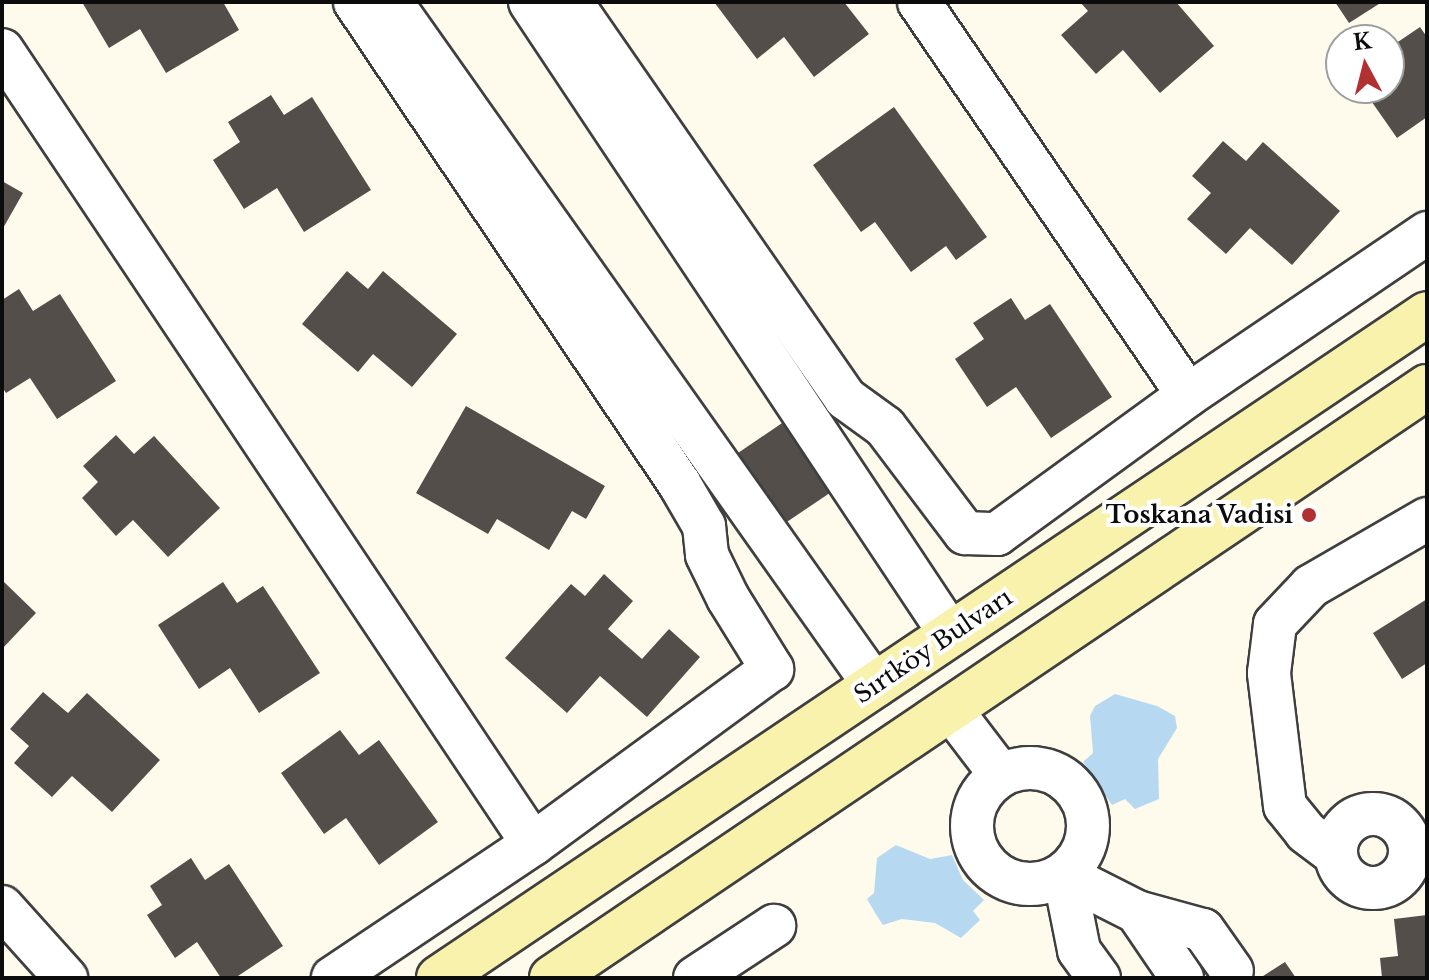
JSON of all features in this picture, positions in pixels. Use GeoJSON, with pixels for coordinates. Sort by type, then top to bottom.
{"type":"FeatureCollection","features":[{"type":"Feature","properties":{"kind":"main road","name":"Sırtköy Bulvarı"},"geometry":{"type":"LineString","coordinates":[[439,978],[1427,314]]}},
{"type":"Feature","properties":{"kind":"main road"},"geometry":{"type":"LineString","coordinates":[[552,978],[912,738],[1427,387]]}},
{"type":"Feature","properties":{"kind":"main road"},"geometry":{"type":"LineString","coordinates":[[951,635],[969,699]]}},
{"type":"Feature","properties":{"kind":"main road"},"geometry":{"type":"LineString","coordinates":[[875,686],[912,738]]}},
{"type":"Feature","properties":{"kind":"street"},"geometry":{"type":"LineString","coordinates":[[333,978],[533,844],[772,669],[728,598],[707,555],[704,526],[679,483],[355,2]]}},
{"type":"Feature","properties":{"kind":"street"},"geometry":{"type":"LineString","coordinates":[[391,2],[875,686]]}},
{"type":"Feature","properties":{"kind":"street"},"geometry":{"type":"LineString","coordinates":[[530,2],[951,635]]}},
{"type":"Feature","properties":{"kind":"street"},"geometry":{"type":"LineString","coordinates":[[571,2],[845,398],[885,427],[965,533],[997,534],[1188,395],[1427,233]]}},
{"type":"Feature","properties":{"kind":"street"},"geometry":{"type":"LineString","coordinates":[[919,2],[1188,395]]}},
{"type":"Feature","properties":{"kind":"street"},"geometry":{"type":"LineString","coordinates":[[2,50],[533,844]]}},
{"type":"Feature","properties":{"kind":"street"},"geometry":{"type":"LineString","coordinates":[[1336,855],[1306,832],[1285,806],[1269,673],[1275,624],[1311,586],[1427,519]]}},
{"type":"Feature","properties":{"kind":"street"},"geometry":{"type":"LineString","coordinates":[[969,699],[1000,774]]}},
{"type":"Feature","properties":{"kind":"street"},"geometry":{"type":"LineString","coordinates":[[1040,769],[1074,787],[1089,824],[1078,861],[1064,875],[1046,883],[1018,883],[992,872],[980,858],[971,821],[976,802],[1000,774],[1040,769]]}},
{"type":"Feature","properties":{"kind":"street"},"geometry":{"type":"LineString","coordinates":[[1372,813],[1396,821],[1418,840],[1408,865],[1381,887],[1357,884],[1339,867],[1336,855],[1341,832],[1349,822],[1372,813]]}},
{"type":"Feature","properties":{"kind":"street"},"geometry":{"type":"LineString","coordinates":[[1064,875],[1137,912],[1203,930],[1232,971]]}},
{"type":"Feature","properties":{"kind":"street"},"geometry":{"type":"LineString","coordinates":[[1064,875],[1081,969]]}},
{"type":"Feature","properties":{"kind":"street"},"geometry":{"type":"LineString","coordinates":[[2,907],[66,978]]}},
{"type":"Feature","properties":{"kind":"street"},"geometry":{"type":"LineString","coordinates":[[1137,912],[1182,978]]}},
{"type":"Feature","properties":{"kind":"street"},"geometry":{"type":"LineString","coordinates":[[695,978],[774,926]]}},
{"type":"Feature","properties":{"kind":"water"},"geometry":{"type":"Polygon","coordinates":[[[1115,694],[1157,706],[1175,716],[1177,728],[1158,759],[1159,799],[1135,809],[1125,799],[1112,805],[1083,762],[1093,753],[1090,716],[1095,706],[1115,694]]]}},
{"type":"Feature","properties":{"kind":"water"},"geometry":{"type":"Polygon","coordinates":[[[896,845],[930,859],[952,855],[963,880],[984,900],[973,911],[980,920],[961,938],[935,923],[902,919],[883,925],[867,899],[874,893],[877,858],[896,845]]]}},
{"type":"Feature","properties":{"kind":"building"},"geometry":{"type":"Polygon","coordinates":[[[82,2],[223,2],[239,30],[166,73],[140,29],[109,48],[82,2]]]}},
{"type":"Feature","properties":{"kind":"building"},"geometry":{"type":"Polygon","coordinates":[[[714,2],[844,2],[869,34],[814,77],[784,37],[757,59],[714,2]]]}},
{"type":"Feature","properties":{"kind":"building"},"geometry":{"type":"Polygon","coordinates":[[[1080,2],[1176,2],[1214,46],[1160,93],[1123,50],[1096,74],[1061,35],[1088,11],[1080,2]]]}},
{"type":"Feature","properties":{"kind":"building"},"geometry":{"type":"Polygon","coordinates":[[[1335,2],[1382,2],[1349,23],[1335,2]]]}},
{"type":"Feature","properties":{"kind":"building"},"geometry":{"type":"Polygon","coordinates":[[[1420,27],[1427,37],[1427,117],[1397,138],[1373,104],[1405,104],[1405,37],[1420,27]]]}},
{"type":"Feature","properties":{"kind":"building"},"geometry":{"type":"Polygon","coordinates":[[[271,95],[284,115],[312,97],[371,190],[304,232],[277,188],[244,209],[213,160],[240,142],[228,122],[271,95]]]}},
{"type":"Feature","properties":{"kind":"building"},"geometry":{"type":"Polygon","coordinates":[[[894,107],[987,237],[956,260],[946,246],[911,272],[875,222],[861,232],[813,165],[894,107]]]}},
{"type":"Feature","properties":{"kind":"building"},"geometry":{"type":"Polygon","coordinates":[[[1223,141],[1246,161],[1263,142],[1340,211],[1292,265],[1250,228],[1226,254],[1187,219],[1211,193],[1192,176],[1223,141]]]}},
{"type":"Feature","properties":{"kind":"building"},"geometry":{"type":"Polygon","coordinates":[[[2,181],[23,193],[2,230],[2,181]]]}},
{"type":"Feature","properties":{"kind":"building"},"geometry":{"type":"Polygon","coordinates":[[[347,271],[368,289],[383,271],[457,334],[412,387],[373,354],[358,372],[302,324],[347,271]]]}},
{"type":"Feature","properties":{"kind":"building"},"geometry":{"type":"Polygon","coordinates":[[[19,289],[33,311],[60,294],[116,381],[57,419],[30,378],[6,393],[2,387],[2,300],[19,289]]]}},
{"type":"Feature","properties":{"kind":"building"},"geometry":{"type":"Polygon","coordinates":[[[1011,298],[1025,320],[1050,304],[1112,397],[1051,438],[1016,387],[987,407],[955,359],[984,339],[973,323],[1011,298]]]}},
{"type":"Feature","properties":{"kind":"building"},"geometry":{"type":"Polygon","coordinates":[[[810,404],[858,474],[763,538],[716,468],[810,404]]]}},
{"type":"Feature","properties":{"kind":"building"},"geometry":{"type":"Polygon","coordinates":[[[466,406],[605,486],[586,519],[572,511],[549,550],[497,519],[488,534],[416,493],[466,406]]]}},
{"type":"Feature","properties":{"kind":"building"},"geometry":{"type":"Polygon","coordinates":[[[116,435],[134,454],[154,436],[220,508],[168,557],[133,520],[116,536],[82,498],[98,482],[83,466],[116,435]]]}},
{"type":"Feature","properties":{"kind":"building"},"geometry":{"type":"Polygon","coordinates":[[[604,574],[633,601],[608,629],[642,659],[669,629],[700,657],[647,717],[600,676],[567,713],[505,658],[571,584],[585,596],[604,574]]]}},
{"type":"Feature","properties":{"kind":"building"},"geometry":{"type":"Polygon","coordinates":[[[2,580],[36,613],[2,649],[2,580]]]}},
{"type":"Feature","properties":{"kind":"building"},"geometry":{"type":"Polygon","coordinates":[[[223,582],[237,603],[263,586],[320,673],[259,713],[230,668],[199,689],[158,625],[223,582]]]}},
{"type":"Feature","properties":{"kind":"building"},"geometry":{"type":"Polygon","coordinates":[[[1427,599],[1427,663],[1402,679],[1373,633],[1427,599]]]}},
{"type":"Feature","properties":{"kind":"building"},"geometry":{"type":"Polygon","coordinates":[[[43,692],[68,713],[87,693],[160,760],[112,812],[72,776],[52,797],[14,763],[29,746],[10,729],[43,692]]]}},
{"type":"Feature","properties":{"kind":"building"},"geometry":{"type":"Polygon","coordinates":[[[340,730],[359,755],[379,740],[438,822],[379,865],[346,818],[324,834],[281,773],[340,730]]]}},
{"type":"Feature","properties":{"kind":"building"},"geometry":{"type":"Polygon","coordinates":[[[191,858],[205,880],[229,864],[283,946],[235,978],[221,978],[197,942],[175,958],[147,915],[162,905],[150,886],[191,858]]]}},
{"type":"Feature","properties":{"kind":"building"},"geometry":{"type":"Polygon","coordinates":[[[1427,915],[1427,978],[1382,978],[1380,958],[1398,956],[1394,919],[1427,915]]]}},
{"type":"Feature","properties":{"kind":"building"},"geometry":{"type":"Polygon","coordinates":[[[1285,962],[1296,978],[1260,978],[1285,962]]]}},
{"type":"Feature","properties":{"kind":"place","name":"Toskana Vadisi"},"geometry":{"type":"Point","coordinates":[1309,515]}}]}
